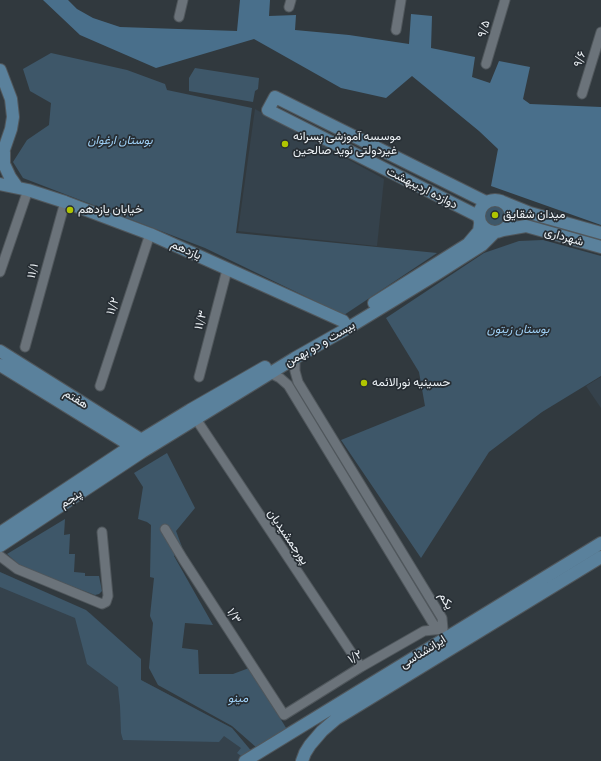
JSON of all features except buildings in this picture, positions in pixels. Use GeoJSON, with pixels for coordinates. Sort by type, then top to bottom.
{"type":"FeatureCollection","features":[{"type":"Feature","properties":{"kind":"street"},"geometry":{"type":"LineString","coordinates":[[179,17],[183,0]]}},
{"type":"Feature","properties":{"kind":"street"},"geometry":{"type":"LineString","coordinates":[[396,30],[400,0]]}},
{"type":"Feature","properties":{"kind":"street","name":"۹/۵"},"geometry":{"type":"LineString","coordinates":[[486,64],[505,0]]}},
{"type":"Feature","properties":{"kind":"street","name":"۹/۶"},"geometry":{"type":"LineString","coordinates":[[582,94],[601,32]]}},
{"type":"Feature","properties":{"kind":"street"},"geometry":{"type":"LineString","coordinates":[[0,70],[11,99],[13,117],[11,130],[2,156],[10,177],[23,188],[0,272]]}},
{"type":"Feature","properties":{"kind":"street","name":"دوازده اردیبهشت"},"geometry":{"type":"LineString","coordinates":[[479,220],[268,110],[275,97],[486,202]]}},
{"type":"Feature","properties":{"kind":"street","name":"یازدهم"},"geometry":{"type":"LineString","coordinates":[[0,184],[23,188],[150,234],[346,325]]}},
{"type":"Feature","properties":{"kind":"street"},"geometry":{"type":"LineString","coordinates":[[494,199],[503,202],[510,210],[511,216],[507,226],[499,231],[489,231],[484,229],[479,220],[479,210],[482,205],[494,199]]}},
{"type":"Feature","properties":{"kind":"street","name":"۱۱/۱"},"geometry":{"type":"LineString","coordinates":[[25,347],[65,202]]}},
{"type":"Feature","properties":{"kind":"street","name":"شهرداری"},"geometry":{"type":"LineString","coordinates":[[503,202],[530,213],[601,234]]}},
{"type":"Feature","properties":{"kind":"street","name":"بیست و دو بهمن"},"geometry":{"type":"LineString","coordinates":[[147,449],[295,358],[468,244],[479,231],[479,220]]}},
{"type":"Feature","properties":{"kind":"street","name":"شهرداری"},"geometry":{"type":"LineString","coordinates":[[499,231],[526,226],[601,247]]}},
{"type":"Feature","properties":{"kind":"street","name":"بیست و دو بهمن"},"geometry":{"type":"LineString","coordinates":[[136,443],[190,410],[292,352],[346,325],[482,245],[499,231]]}},
{"type":"Feature","properties":{"kind":"street","name":"۱۱/۲"},"geometry":{"type":"LineString","coordinates":[[100,386],[150,234]]}},
{"type":"Feature","properties":{"kind":"street","name":"۱۱/۳"},"geometry":{"type":"LineString","coordinates":[[199,377],[227,270]]}},
{"type":"Feature","properties":{"kind":"street","name":"هفتم"},"geometry":{"type":"LineString","coordinates":[[0,351],[136,443]]}},
{"type":"Feature","properties":{"kind":"street","name":"یکم"},"geometry":{"type":"LineString","coordinates":[[295,358],[295,371],[298,382],[442,618],[448,638]]}},
{"type":"Feature","properties":{"kind":"street","name":"هفتم"},"geometry":{"type":"LineString","coordinates":[[0,365],[147,449]]}},
{"type":"Feature","properties":{"kind":"street","name":"یکم"},"geometry":{"type":"LineString","coordinates":[[270,373],[280,378],[288,385],[434,625],[448,638]]}},
{"type":"Feature","properties":{"kind":"street","name":"پورجمشیدیان"},"geometry":{"type":"LineString","coordinates":[[196,420],[361,668]]}},
{"type":"Feature","properties":{"kind":"street","name":"پنجم"},"geometry":{"type":"LineString","coordinates":[[0,533],[136,443]]}},
{"type":"Feature","properties":{"kind":"street","name":"پنجم"},"geometry":{"type":"LineString","coordinates":[[0,546],[147,449]]}},
{"type":"Feature","properties":{"kind":"street","name":"۱/۳"},"geometry":{"type":"LineString","coordinates":[[165,529],[284,715]]}},
{"type":"Feature","properties":{"kind":"street"},"geometry":{"type":"LineString","coordinates":[[0,556],[17,569],[102,604],[106,602],[108,596],[102,532]]}},
{"type":"Feature","properties":{"kind":"street","name":"ایرانشناسی"},"geometry":{"type":"LineString","coordinates":[[245,761],[601,543]]}},
{"type":"Feature","properties":{"kind":"street","name":"ایرانشناسی"},"geometry":{"type":"LineString","coordinates":[[302,761],[310,745],[322,731],[336,719],[448,638],[601,557]]}},
{"type":"Feature","properties":{"kind":"street","name":"۱/۲"},"geometry":{"type":"LineString","coordinates":[[284,715],[424,631],[448,638]]}},
{"type":"Feature","properties":{"kind":"shaded area"},"geometry":{"type":"Polygon","coordinates":[[[43,0],[68,0],[77,9],[93,18],[120,27],[237,31],[240,0],[270,0],[269,16],[296,15],[295,30],[349,35],[409,44],[411,14],[432,16],[431,48],[475,57],[472,77],[490,83],[499,61],[530,67],[523,99],[530,104],[601,107],[601,225],[491,186],[498,149],[479,131],[412,76],[386,98],[341,88],[254,39],[156,68],[80,35],[43,0]]]}},
{"type":"Feature","properties":{"kind":"shaded area","name":"موسسه آموزشی پسرانه غیردولتی نوید صالحین"},"geometry":{"type":"Polygon","coordinates":[[[255,109],[384,179],[377,246],[238,231],[255,109]]]}},
{"type":"Feature","properties":{"kind":"shaded area"},"geometry":{"type":"Polygon","coordinates":[[[601,377],[601,408],[586,386],[601,377]]]}},
{"type":"Feature","properties":{"kind":"shaded area"},"geometry":{"type":"Polygon","coordinates":[[[0,572],[90,613],[141,659],[141,680],[232,728],[253,753],[239,761],[0,761],[0,572]]]}},
{"type":"Feature","properties":{"kind":"green space","name":"بوستان ارغوان"},"geometry":{"type":"Polygon","coordinates":[[[51,53],[127,70],[165,84],[167,90],[252,108],[236,233],[437,253],[344,315],[205,248],[23,178],[13,162],[27,140],[49,125],[51,103],[30,91],[23,69],[51,53]]]}},
{"type":"Feature","properties":{"kind":"green space"},"geometry":{"type":"Polygon","coordinates":[[[195,68],[259,78],[258,89],[255,91],[253,102],[189,91],[189,78],[195,68]]]}},
{"type":"Feature","properties":{"kind":"green space","name":"میدان شقایق"},"geometry":{"type":"Polygon","coordinates":[[[495,203],[504,207],[508,216],[504,225],[495,229],[486,225],[482,216],[486,207],[495,203]]]}},
{"type":"Feature","properties":{"kind":"green space","name":"بوستان زیتون"},"geometry":{"type":"Polygon","coordinates":[[[543,240],[601,256],[601,376],[542,412],[489,452],[421,558],[341,440],[425,406],[419,372],[386,318],[484,253],[519,241],[543,240]]]}},
{"type":"Feature","properties":{"kind":"green space","name":"مینو"},"geometry":{"type":"Polygon","coordinates":[[[167,453],[195,508],[176,531],[182,547],[174,556],[213,625],[185,623],[182,648],[198,650],[199,674],[233,674],[249,668],[288,731],[257,748],[232,726],[158,685],[149,668],[153,623],[150,616],[154,578],[150,577],[151,525],[138,519],[143,487],[134,473],[167,453]]]}},
{"type":"Feature","properties":{"kind":"green space"},"geometry":{"type":"Polygon","coordinates":[[[65,519],[64,535],[70,534],[69,554],[75,554],[74,572],[85,573],[85,576],[99,576],[102,591],[99,594],[95,595],[23,568],[7,554],[65,519]]]}},
{"type":"Feature","properties":{"kind":"green space"},"geometry":{"type":"Polygon","coordinates":[[[0,572],[86,610],[141,659],[141,680],[232,728],[253,753],[244,758],[237,753],[241,748],[224,736],[219,742],[123,740],[121,733],[118,687],[87,664],[75,618],[0,587],[0,572]]]}},
{"type":"Feature","properties":{"kind":"place","name":"موسسه آموزشی پسرانه غیردولتی نوید صالحین"},"geometry":{"type":"Point","coordinates":[285,144]}},
{"type":"Feature","properties":{"kind":"place","name":"خیابان یازدهم"},"geometry":{"type":"Point","coordinates":[70,210]}},
{"type":"Feature","properties":{"kind":"place","name":"میدان شقایق"},"geometry":{"type":"Point","coordinates":[495,215]}},
{"type":"Feature","properties":{"kind":"place","name":"حسینیه نورالائمه"},"geometry":{"type":"Point","coordinates":[364,383]}}]}
